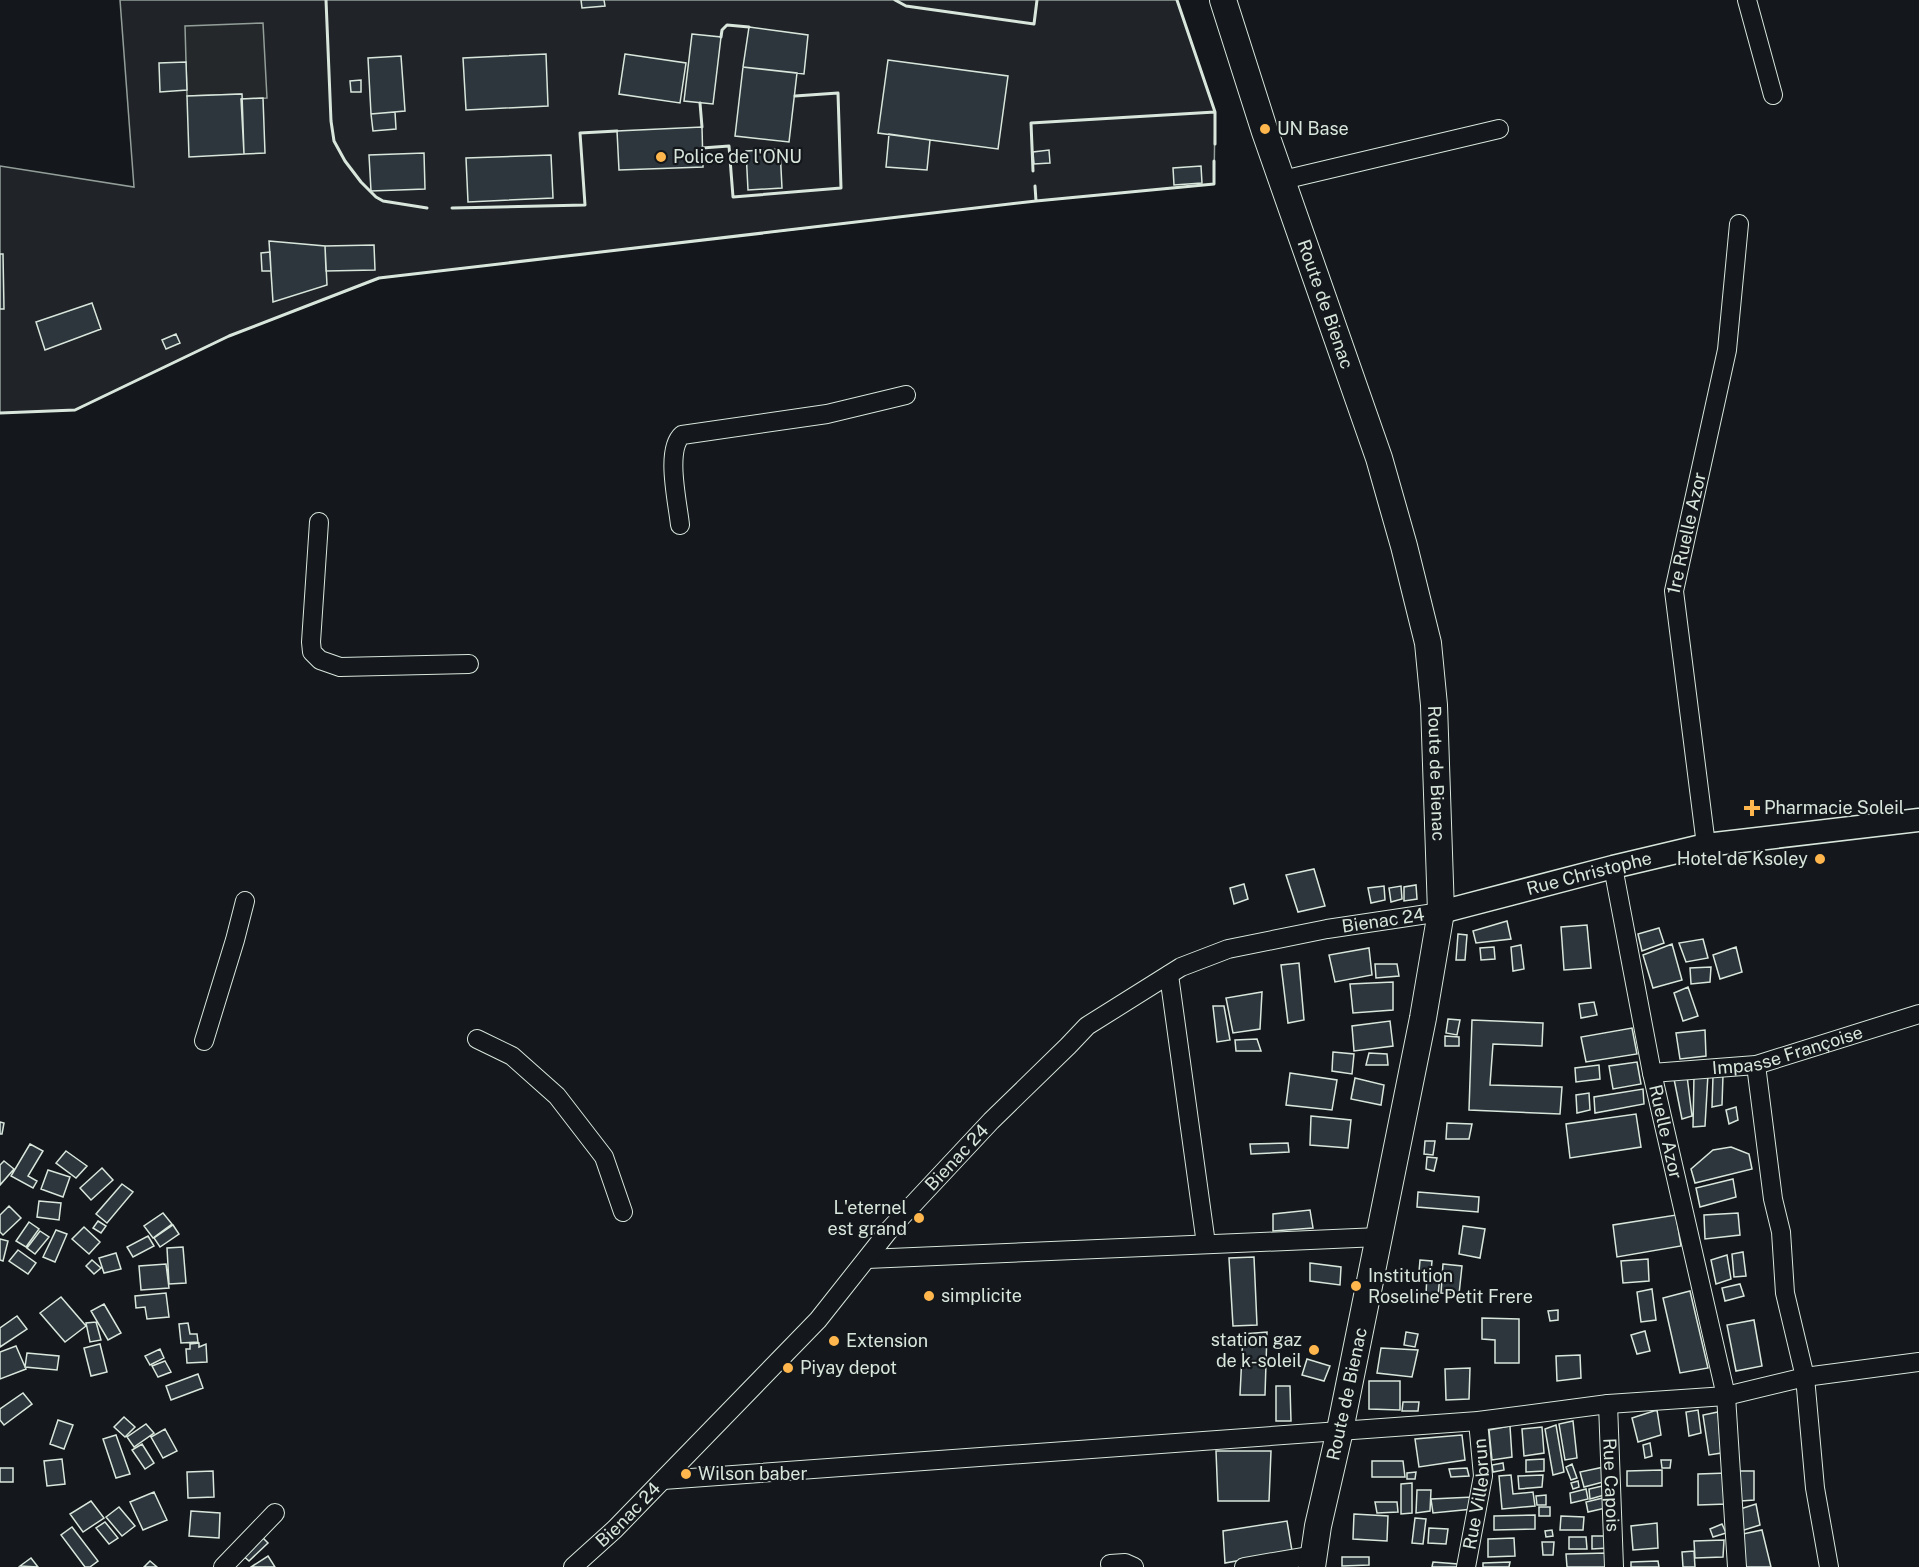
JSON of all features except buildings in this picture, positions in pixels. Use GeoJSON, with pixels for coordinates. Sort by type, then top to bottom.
{"type":"FeatureCollection","features":[{"type":"Feature","properties":{"kind":"main road","name":"Route de Bienac"},"geometry":{"type":"LineString","coordinates":[[1223,0],[1265,132],[1379,458],[1428,643],[1435,727],[1441,912],[1423,1018],[1340,1430],[1318,1526],[1313,1561]]}},
{"type":"Feature","properties":{"kind":"street"},"geometry":{"type":"LineString","coordinates":[[1747,0],[1773,95]]}},
{"type":"Feature","properties":{"kind":"street"},"geometry":{"type":"LineString","coordinates":[[1283,180],[1498,129]]}},
{"type":"Feature","properties":{"kind":"street","name":"1re Ruelle Azor"},"geometry":{"type":"LineString","coordinates":[[1706,845],[1674,591],[1727,350],[1739,224]]}},
{"type":"Feature","properties":{"kind":"street"},"geometry":{"type":"LineString","coordinates":[[680,525],[674,454],[676,444],[682,435],[827,414],[906,395]]}},
{"type":"Feature","properties":{"kind":"street"},"geometry":{"type":"LineString","coordinates":[[319,522],[310,642],[312,652],[320,660],[340,667],[470,664]]}},
{"type":"Feature","properties":{"kind":"street","name":"Rue Christophe"},"geometry":{"type":"LineString","coordinates":[[1441,912],[1706,845],[1919,820]]}},
{"type":"Feature","properties":{"kind":"street","name":"Ruelle Azor"},"geometry":{"type":"LineString","coordinates":[[1613,867],[1652,1074],[1726,1396],[1737,1567]]}},
{"type":"Feature","properties":{"kind":"street"},"geometry":{"type":"LineString","coordinates":[[204,1041],[233,950],[245,901]]}},
{"type":"Feature","properties":{"kind":"street","name":"Bienac 24"},"geometry":{"type":"LineString","coordinates":[[573,1567],[615,1529],[818,1320],[890,1229],[983,1130],[1087,1026],[1181,967],[1228,949],[1327,929],[1441,912]]}},
{"type":"Feature","properties":{"kind":"street"},"geometry":{"type":"LineString","coordinates":[[1169,975],[1206,1244]]}},
{"type":"Feature","properties":{"kind":"street","name":"Impasse Françoise"},"geometry":{"type":"LineString","coordinates":[[1652,1074],[1756,1065],[1919,1014]]}},
{"type":"Feature","properties":{"kind":"street"},"geometry":{"type":"LineString","coordinates":[[477,1039],[512,1056],[557,1096],[604,1157],[623,1212]]}},
{"type":"Feature","properties":{"kind":"street"},"geometry":{"type":"LineString","coordinates":[[1756,1065],[1773,1199],[1781,1232],[1785,1293],[1805,1377],[1815,1488],[1829,1567]]}},
{"type":"Feature","properties":{"kind":"street"},"geometry":{"type":"LineString","coordinates":[[867,1259],[1379,1237]]}},
{"type":"Feature","properties":{"kind":"street"},"geometry":{"type":"LineString","coordinates":[[663,1480],[1478,1421],[1608,1404],[1726,1396],[1805,1377],[1919,1362]]}},
{"type":"Feature","properties":{"kind":"street","name":"Rue Capois"},"geometry":{"type":"LineString","coordinates":[[1608,1404],[1614,1567]]}},
{"type":"Feature","properties":{"kind":"street","name":"Rue Villebrun"},"geometry":{"type":"LineString","coordinates":[[1466,1567],[1483,1476],[1478,1421]]}},
{"type":"Feature","properties":{"kind":"street"},"geometry":{"type":"LineString","coordinates":[[223,1567],[275,1513]]}},
{"type":"Feature","properties":{"kind":"street"},"geometry":{"type":"LineString","coordinates":[[1244,1567],[1313,1561]]}},
{"type":"Feature","properties":{"kind":"street"},"geometry":{"type":"LineString","coordinates":[[1110,1564],[1125,1563],[1134,1567]]}},
{"type":"Feature","properties":{"kind":"shaded area"},"geometry":{"type":"Polygon","coordinates":[[[120,0],[1177,0],[1215,112],[1214,184],[1036,201],[380,278],[229,336],[75,410],[0,413],[0,166],[134,187],[120,0]]]}},
{"type":"Feature","properties":{"kind":"shaded area"},"geometry":{"type":"Polygon","coordinates":[[[263,23],[267,98],[241,99],[241,94],[187,96],[185,26],[263,23]]]}},
{"type":"Feature","properties":{"kind":"wall"},"geometry":{"type":"LineString","coordinates":[[326,0],[331,121],[334,141],[345,161],[376,197],[383,201],[427,208]]}},
{"type":"Feature","properties":{"kind":"wall"},"geometry":{"type":"LineString","coordinates":[[895,0],[906,6],[1034,24],[1037,0]]}},
{"type":"Feature","properties":{"kind":"wall"},"geometry":{"type":"LineString","coordinates":[[1177,0],[1215,112],[1215,144]]}},
{"type":"Feature","properties":{"kind":"wall"},"geometry":{"type":"LineString","coordinates":[[721,37],[722,30],[727,25],[749,27]]}},
{"type":"Feature","properties":{"kind":"wall"},"geometry":{"type":"LineString","coordinates":[[702,148],[729,146],[733,197],[841,188],[838,93],[795,96]]}},
{"type":"Feature","properties":{"kind":"wall"},"geometry":{"type":"LineString","coordinates":[[700,103],[702,127]]}},
{"type":"Feature","properties":{"kind":"wall"},"geometry":{"type":"LineString","coordinates":[[1033,171],[1031,123],[1215,112]]}},
{"type":"Feature","properties":{"kind":"wall"},"geometry":{"type":"LineString","coordinates":[[452,208],[585,205],[580,133],[617,131]]}},
{"type":"Feature","properties":{"kind":"wall"},"geometry":{"type":"LineString","coordinates":[[0,413],[75,410],[229,336],[379,278],[1036,201],[1214,184],[1214,161]]}},
{"type":"Feature","properties":{"kind":"wall"},"geometry":{"type":"LineString","coordinates":[[1035,186],[1036,201]]}},
{"type":"Feature","properties":{"kind":"place","name":"UN Base"},"geometry":{"type":"Point","coordinates":[1265,129]}},
{"type":"Feature","properties":{"kind":"place","name":"Police de l'ONU"},"geometry":{"type":"Point","coordinates":[661,157]}},
{"type":"Feature","properties":{"kind":"place","name":"Pharmacie Soleil"},"geometry":{"type":"Point","coordinates":[1752,808]}},
{"type":"Feature","properties":{"kind":"place","name":"Hotel de Ksoley"},"geometry":{"type":"Point","coordinates":[1820,859]}},
{"type":"Feature","properties":{"kind":"place","name":"L'eternel est grand"},"geometry":{"type":"Point","coordinates":[919,1218]}},
{"type":"Feature","properties":{"kind":"place","name":"Institution Roseline Petit Frere"},"geometry":{"type":"Point","coordinates":[1356,1286]}},
{"type":"Feature","properties":{"kind":"place","name":"simplicite"},"geometry":{"type":"Point","coordinates":[929,1296]}},
{"type":"Feature","properties":{"kind":"place","name":"Extension"},"geometry":{"type":"Point","coordinates":[834,1341]}},
{"type":"Feature","properties":{"kind":"place","name":"station gaz de k-soleil"},"geometry":{"type":"Point","coordinates":[1314,1350]}},
{"type":"Feature","properties":{"kind":"place","name":"Piyay depot"},"geometry":{"type":"Point","coordinates":[788,1368]}},
{"type":"Feature","properties":{"kind":"place","name":"Wilson baber"},"geometry":{"type":"Point","coordinates":[686,1474]}}]}
